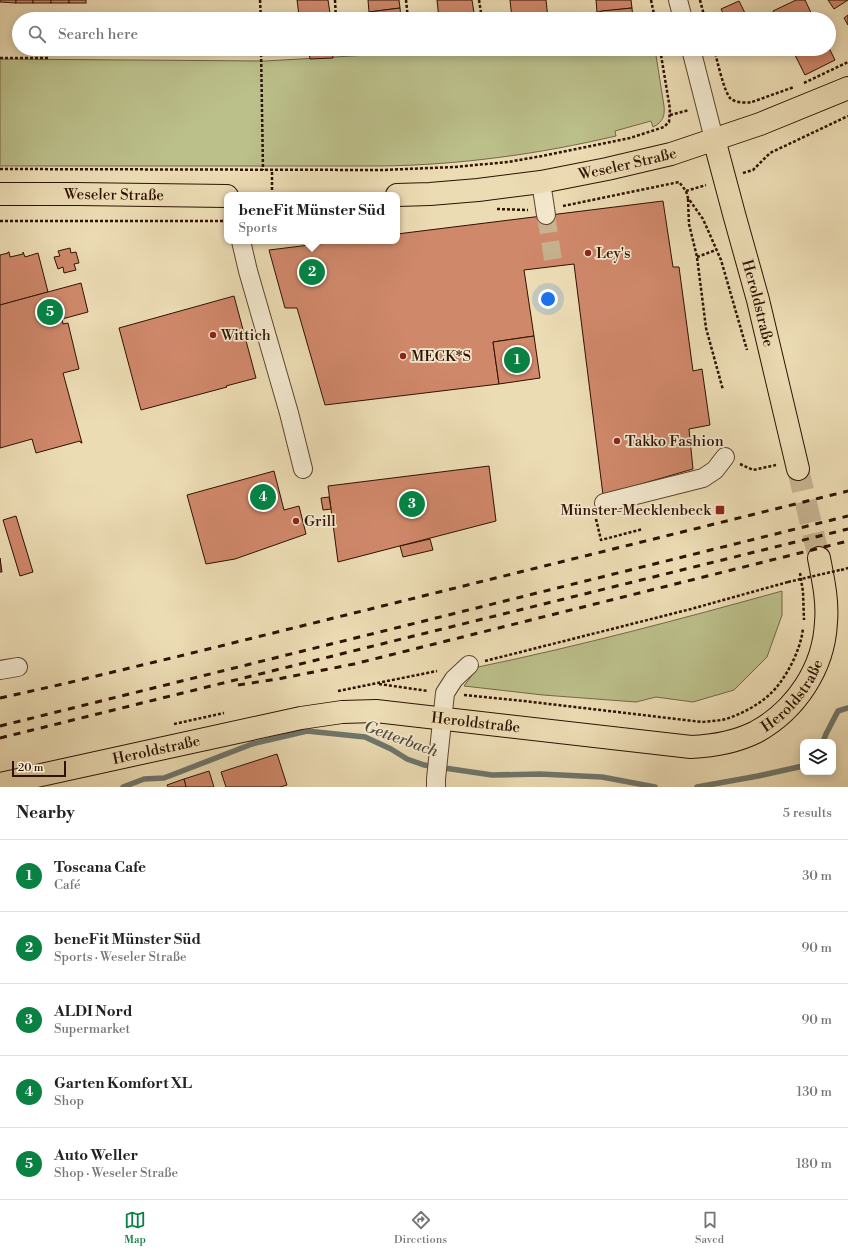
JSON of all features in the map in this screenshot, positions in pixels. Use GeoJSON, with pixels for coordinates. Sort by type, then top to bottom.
{"type":"FeatureCollection","features":[{"type":"Feature","properties":{"kind":"main road","name":"Weseler Straße"},"geometry":{"type":"LineString","coordinates":[[400,195],[455,193],[541,182],[657,158],[760,124],[848,88]]}},
{"type":"Feature","properties":{"kind":"main road","name":"Heroldstraße"},"geometry":{"type":"LineString","coordinates":[[714,139],[758,300],[798,469]]}},
{"type":"Feature","properties":{"kind":"main road","name":"Weseler Straße"},"geometry":{"type":"LineString","coordinates":[[0,194],[224,196]]}},
{"type":"Feature","properties":{"kind":"main road","name":"Heroldstraße"},"geometry":{"type":"LineString","coordinates":[[0,784],[301,718],[342,712],[376,711],[691,747],[734,741],[756,732],[783,713],[801,693],[814,670],[822,650],[826,621],[826,602],[819,558]]}},
{"type":"Feature","properties":{"kind":"street"},"geometry":{"type":"LineString","coordinates":[[678,0],[681,12]]}},
{"type":"Feature","properties":{"kind":"street"},"geometry":{"type":"LineString","coordinates":[[693,56],[714,139]]}},
{"type":"Feature","properties":{"kind":"street"},"geometry":{"type":"LineString","coordinates":[[541,182],[546,216]]}},
{"type":"Feature","properties":{"kind":"street"},"geometry":{"type":"LineString","coordinates":[[243,244],[248,271],[289,413],[303,469]]}},
{"type":"Feature","properties":{"kind":"street"},"geometry":{"type":"LineString","coordinates":[[599,508],[704,478],[715,470],[725,457]]}},
{"type":"Feature","properties":{"kind":"street"},"geometry":{"type":"LineString","coordinates":[[436,783],[445,693],[454,679],[469,665]]}},
{"type":"Feature","properties":{"kind":"street"},"geometry":{"type":"LineString","coordinates":[[0,670],[18,667]]}},
{"type":"Feature","properties":{"kind":"path"},"geometry":{"type":"LineString","coordinates":[[260,0],[261,12]]}},
{"type":"Feature","properties":{"kind":"path"},"geometry":{"type":"LineString","coordinates":[[335,0],[336,12]]}},
{"type":"Feature","properties":{"kind":"path"},"geometry":{"type":"LineString","coordinates":[[406,0],[407,12]]}},
{"type":"Feature","properties":{"kind":"path"},"geometry":{"type":"LineString","coordinates":[[479,0],[481,12]]}},
{"type":"Feature","properties":{"kind":"path"},"geometry":{"type":"LineString","coordinates":[[651,0],[654,12]]}},
{"type":"Feature","properties":{"kind":"path"},"geometry":{"type":"LineString","coordinates":[[700,0],[703,12]]}},
{"type":"Feature","properties":{"kind":"path"},"geometry":{"type":"LineString","coordinates":[[261,56],[263,170]]}},
{"type":"Feature","properties":{"kind":"path"},"geometry":{"type":"LineString","coordinates":[[0,169],[413,169],[508,162],[630,138],[664,127],[669,122],[670,109],[661,56]]}},
{"type":"Feature","properties":{"kind":"path"},"geometry":{"type":"LineString","coordinates":[[716,56],[726,93],[731,99],[747,103],[752,102],[795,86]]}},
{"type":"Feature","properties":{"kind":"path"},"geometry":{"type":"LineString","coordinates":[[0,58],[48,58]]}},
{"type":"Feature","properties":{"kind":"path"},"geometry":{"type":"LineString","coordinates":[[802,83],[848,62]]}},
{"type":"Feature","properties":{"kind":"path"},"geometry":{"type":"LineString","coordinates":[[686,191],[753,170],[770,153],[848,116]]}},
{"type":"Feature","properties":{"kind":"path"},"geometry":{"type":"LineString","coordinates":[[272,170],[272,192]]}},
{"type":"Feature","properties":{"kind":"path"},"geometry":{"type":"LineString","coordinates":[[679,182],[686,191],[688,198],[689,224],[697,256],[706,328],[723,390]]}},
{"type":"Feature","properties":{"kind":"path"},"geometry":{"type":"LineString","coordinates":[[688,198],[703,219],[721,260],[749,354]]}},
{"type":"Feature","properties":{"kind":"path"},"geometry":{"type":"LineString","coordinates":[[0,221],[224,221]]}},
{"type":"Feature","properties":{"kind":"path"},"geometry":{"type":"LineString","coordinates":[[697,256],[716,250]]}},
{"type":"Feature","properties":{"kind":"path"},"geometry":{"type":"LineString","coordinates":[[725,457],[753,470],[776,465],[777,469]]}},
{"type":"Feature","properties":{"kind":"path"},"geometry":{"type":"LineString","coordinates":[[599,508],[601,540],[643,529]]}},
{"type":"Feature","properties":{"kind":"path"},"geometry":{"type":"LineString","coordinates":[[469,665],[788,582],[848,568]]}},
{"type":"Feature","properties":{"kind":"path"},"geometry":{"type":"LineString","coordinates":[[438,671],[377,683],[445,693],[702,722],[725,719],[746,711],[769,695],[787,673],[802,638],[804,624],[803,592],[799,571]]}},
{"type":"Feature","properties":{"kind":"green space"},"geometry":{"type":"Polygon","coordinates":[[[352,56],[656,56],[664,106],[664,116],[659,123],[653,127],[651,121],[615,131],[616,136],[529,153],[470,161],[381,166],[0,166],[0,59],[265,61],[352,56]]]}},
{"type":"Feature","properties":{"kind":"green space"},"geometry":{"type":"Polygon","coordinates":[[[782,591],[782,615],[767,657],[734,690],[693,702],[656,697],[636,702],[543,695],[464,686],[478,667],[630,632],[782,591]]]}},
{"type":"Feature","properties":{"kind":"building"},"geometry":{"type":"Polygon","coordinates":[[[0,0],[16,0],[16,3],[0,2],[0,0]]]}},
{"type":"Feature","properties":{"kind":"building"},"geometry":{"type":"Polygon","coordinates":[[[16,0],[33,0],[33,3],[16,3],[16,0]]]}},
{"type":"Feature","properties":{"kind":"building"},"geometry":{"type":"Polygon","coordinates":[[[33,0],[51,0],[51,3],[33,3],[33,0]]]}},
{"type":"Feature","properties":{"kind":"building"},"geometry":{"type":"Polygon","coordinates":[[[51,0],[69,0],[69,3],[51,3],[51,0]]]}},
{"type":"Feature","properties":{"kind":"building"},"geometry":{"type":"Polygon","coordinates":[[[69,0],[86,0],[86,3],[69,3],[69,0]]]}},
{"type":"Feature","properties":{"kind":"building"},"geometry":{"type":"Polygon","coordinates":[[[297,0],[328,0],[330,12],[298,12],[297,0]]]}},
{"type":"Feature","properties":{"kind":"building"},"geometry":{"type":"Polygon","coordinates":[[[368,0],[399,0],[400,8],[369,12],[368,0]]]}},
{"type":"Feature","properties":{"kind":"building"},"geometry":{"type":"Polygon","coordinates":[[[437,0],[472,0],[474,12],[438,12],[437,0]]]}},
{"type":"Feature","properties":{"kind":"building"},"geometry":{"type":"Polygon","coordinates":[[[510,0],[546,0],[547,12],[511,12],[510,0]]]}},
{"type":"Feature","properties":{"kind":"building"},"geometry":{"type":"Polygon","coordinates":[[[596,0],[631,0],[632,8],[597,12],[596,0]]]}},
{"type":"Feature","properties":{"kind":"building"},"geometry":{"type":"Polygon","coordinates":[[[796,0],[805,0],[811,12],[774,12],[796,0]]]}},
{"type":"Feature","properties":{"kind":"building"},"geometry":{"type":"Polygon","coordinates":[[[828,0],[848,0],[834,9],[828,0]]]}},
{"type":"Feature","properties":{"kind":"building"},"geometry":{"type":"Polygon","coordinates":[[[739,1],[744,12],[722,12],[721,9],[739,1]]]}},
{"type":"Feature","properties":{"kind":"building"},"geometry":{"type":"Polygon","coordinates":[[[400,8],[400,12],[369,12],[400,8]]]}},
{"type":"Feature","properties":{"kind":"building"},"geometry":{"type":"Polygon","coordinates":[[[632,8],[632,12],[601,12],[632,8]]]}},
{"type":"Feature","properties":{"kind":"building"},"geometry":{"type":"Polygon","coordinates":[[[848,15],[848,25],[844,18],[848,15]]]}},
{"type":"Feature","properties":{"kind":"building"},"geometry":{"type":"Polygon","coordinates":[[[310,56],[333,56],[333,58],[310,59],[310,56]]]}},
{"type":"Feature","properties":{"kind":"building"},"geometry":{"type":"Polygon","coordinates":[[[796,56],[833,56],[835,60],[805,75],[796,56]]]}},
{"type":"Feature","properties":{"kind":"building","name":"MECK*S"},"geometry":{"type":"Polygon","coordinates":[[[663,201],[673,267],[679,267],[693,371],[702,369],[710,425],[689,429],[693,469],[603,495],[574,264],[524,270],[534,336],[493,342],[499,384],[325,405],[297,308],[285,308],[269,250],[318,244],[400,244],[400,234],[663,201]]]}},
{"type":"Feature","properties":{"kind":"building"},"geometry":{"type":"Polygon","coordinates":[[[70,248],[71,253],[76,252],[79,263],[74,264],[76,270],[64,273],[63,267],[58,269],[54,257],[60,256],[58,251],[70,248]]]}},
{"type":"Feature","properties":{"kind":"building"},"geometry":{"type":"Polygon","coordinates":[[[8,252],[10,257],[23,254],[23,252],[25,257],[38,253],[48,292],[0,305],[0,255],[8,252]]]}},
{"type":"Feature","properties":{"kind":"building"},"geometry":{"type":"Polygon","coordinates":[[[81,283],[88,312],[62,319],[63,324],[68,323],[79,369],[63,373],[82,443],[80,441],[36,453],[32,439],[0,448],[0,305],[81,283]]]}},
{"type":"Feature","properties":{"kind":"building"},"geometry":{"type":"Polygon","coordinates":[[[234,296],[256,378],[141,410],[119,328],[234,296]]]}},
{"type":"Feature","properties":{"kind":"building"},"geometry":{"type":"Polygon","coordinates":[[[534,336],[540,378],[499,384],[493,342],[534,336]]]}},
{"type":"Feature","properties":{"kind":"building"},"geometry":{"type":"Polygon","coordinates":[[[489,466],[496,521],[338,562],[328,486],[489,466]]]}},
{"type":"Feature","properties":{"kind":"building"},"geometry":{"type":"Polygon","coordinates":[[[274,471],[284,510],[299,506],[306,534],[235,559],[206,564],[187,495],[274,471]]]}},
{"type":"Feature","properties":{"kind":"building"},"geometry":{"type":"Polygon","coordinates":[[[329,497],[331,509],[323,510],[321,498],[329,497]]]}},
{"type":"Feature","properties":{"kind":"building"},"geometry":{"type":"Polygon","coordinates":[[[16,516],[33,572],[20,576],[3,520],[16,516]]]}},
{"type":"Feature","properties":{"kind":"building"},"geometry":{"type":"Polygon","coordinates":[[[430,539],[433,550],[403,557],[400,546],[430,539]]]}},
{"type":"Feature","properties":{"kind":"building"},"geometry":{"type":"Polygon","coordinates":[[[0,558],[2,572],[0,572],[0,558]]]}},
{"type":"Feature","properties":{"kind":"building"},"geometry":{"type":"Polygon","coordinates":[[[277,754],[287,785],[280,787],[226,787],[221,772],[277,754]]]}},
{"type":"Feature","properties":{"kind":"building"},"geometry":{"type":"Polygon","coordinates":[[[209,771],[214,787],[186,787],[184,779],[209,771]]]}},
{"type":"Feature","properties":{"kind":"building"},"geometry":{"type":"Polygon","coordinates":[[[184,779],[186,787],[168,787],[167,785],[184,779]]]}},
{"type":"Feature","properties":{"kind":"waterway","name":"Getterbach"},"geometry":{"type":"LineString","coordinates":[[824,739],[838,711],[848,708]]}},
{"type":"Feature","properties":{"kind":"waterway","name":"Getterbach"},"geometry":{"type":"LineString","coordinates":[[123,787],[144,779],[164,778],[252,744],[307,731],[365,737],[391,749],[407,759],[424,765],[492,775],[540,774],[602,777],[655,787]]}},
{"type":"Feature","properties":{"kind":"waterway","name":"Getterbach"},"geometry":{"type":"LineString","coordinates":[[697,787],[800,767]]}},
{"type":"Feature","properties":{"kind":"tunnel"},"geometry":{"type":"LineString","coordinates":[[546,215],[554,266]]}},
{"type":"Feature","properties":{"kind":"tunnel"},"geometry":{"type":"LineString","coordinates":[[798,469],[819,558]]}},
{"type":"Feature","properties":{"kind":"railway"},"geometry":{"type":"LineString","coordinates":[[0,698],[184,655],[848,491]]}},
{"type":"Feature","properties":{"kind":"railway"},"geometry":{"type":"LineString","coordinates":[[0,726],[848,516]]}},
{"type":"Feature","properties":{"kind":"railway"},"geometry":{"type":"LineString","coordinates":[[0,738],[848,529]]}},
{"type":"Feature","properties":{"kind":"railway"},"geometry":{"type":"LineString","coordinates":[[238,685],[278,679],[354,664],[848,541]]}},
{"type":"Feature","properties":{"kind":"place","name":"Ley's"},"geometry":{"type":"Point","coordinates":[588,253]}},
{"type":"Feature","properties":{"kind":"place","name":"beneFit Münster Süd"},"geometry":{"type":"Point","coordinates":[312,272]}},
{"type":"Feature","properties":{"kind":"place","name":"Auto Weller"},"geometry":{"type":"Point","coordinates":[50,312]}},
{"type":"Feature","properties":{"kind":"place","name":"Wittich"},"geometry":{"type":"Point","coordinates":[213,335]}},
{"type":"Feature","properties":{"kind":"place","name":"MECK*S"},"geometry":{"type":"Point","coordinates":[403,356]}},
{"type":"Feature","properties":{"kind":"place","name":"Toscana Cafe"},"geometry":{"type":"Point","coordinates":[517,360]}},
{"type":"Feature","properties":{"kind":"place","name":"Takko Fashion"},"geometry":{"type":"Point","coordinates":[617,441]}},
{"type":"Feature","properties":{"kind":"place","name":"Garten Komfort XL"},"geometry":{"type":"Point","coordinates":[263,497]}},
{"type":"Feature","properties":{"kind":"place","name":"ALDI Nord"},"geometry":{"type":"Point","coordinates":[412,504]}},
{"type":"Feature","properties":{"kind":"place","name":"Münster-Mecklenbeck"},"geometry":{"type":"Point","coordinates":[720,510]}},
{"type":"Feature","properties":{"kind":"place","name":"Grill"},"geometry":{"type":"Point","coordinates":[296,521]}}]}
